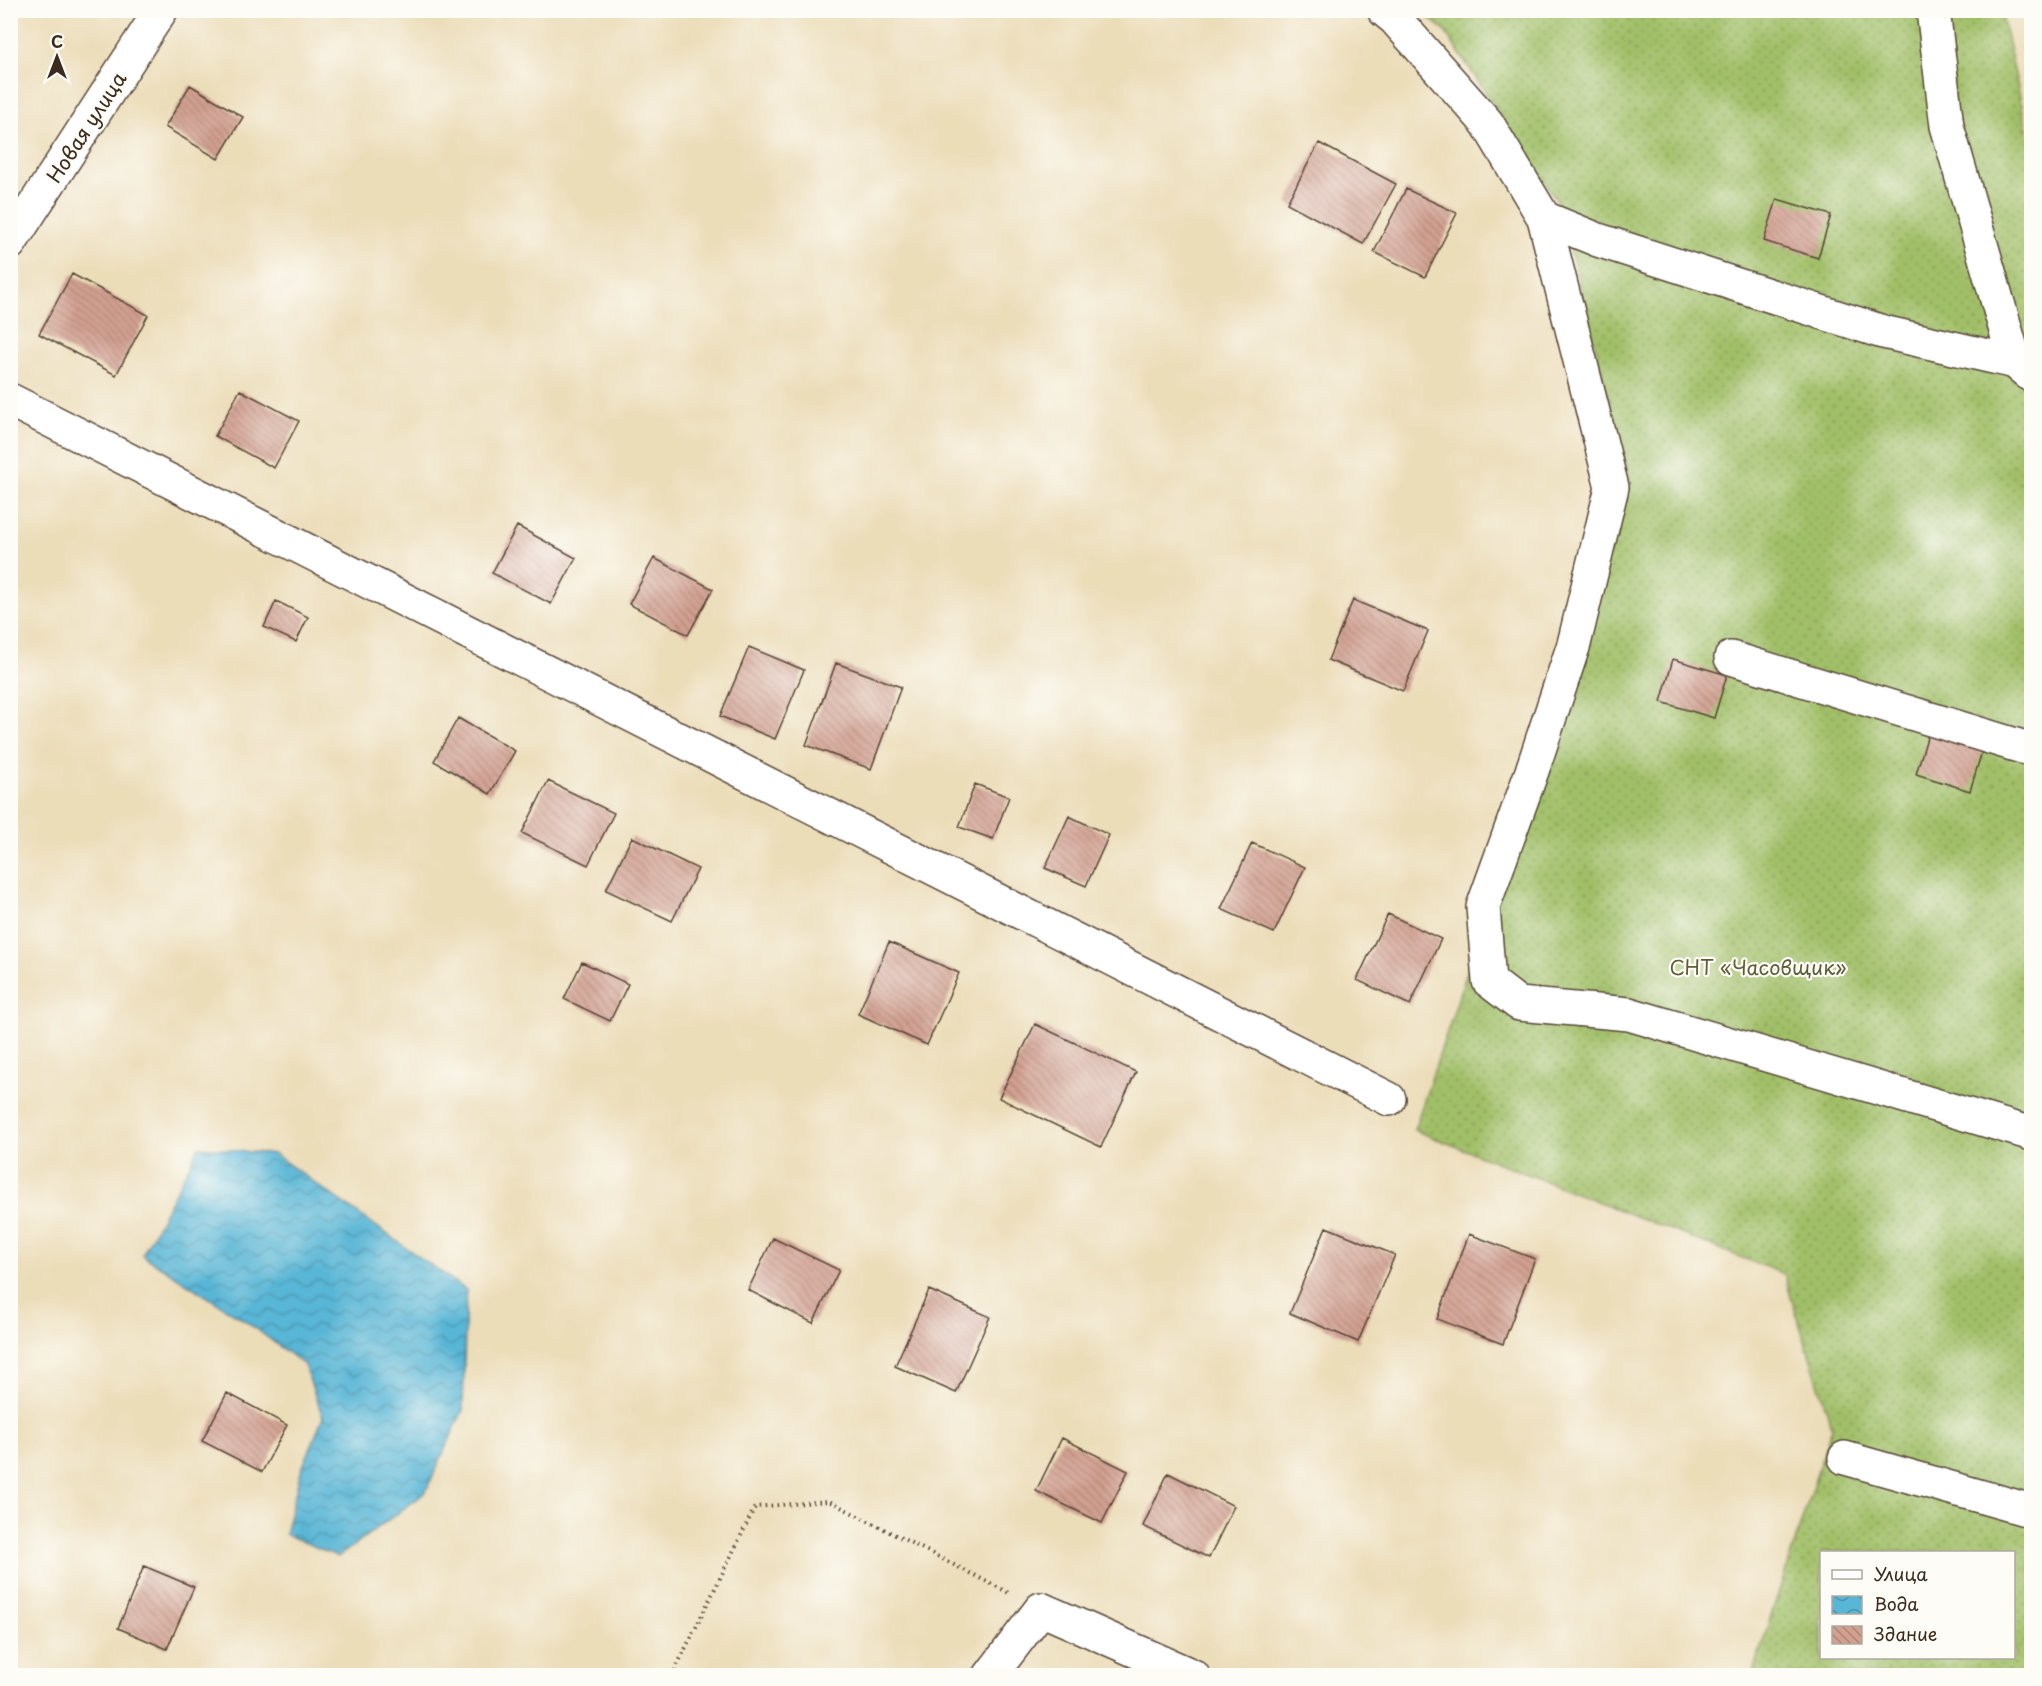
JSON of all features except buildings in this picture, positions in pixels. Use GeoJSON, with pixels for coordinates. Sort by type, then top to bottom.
{"type":"FeatureCollection","features":[{"type":"Feature","properties":{"kind":"street","name":"Новая улица"},"geometry":{"type":"LineString","coordinates":[[10,243],[160,10]]}},
{"type":"Feature","properties":{"kind":"street"},"geometry":{"type":"LineString","coordinates":[[1384,10],[1395,19],[1487,123],[1544,218],[1612,487],[1574,644],[1532,771],[1483,907],[1490,981],[1519,1004],[1629,1014],[2031,1134]]}},
{"type":"Feature","properties":{"kind":"street"},"geometry":{"type":"LineString","coordinates":[[1933,10],[1947,126],[2023,369]]}},
{"type":"Feature","properties":{"kind":"street"},"geometry":{"type":"LineString","coordinates":[[1544,218],[1598,240],[1883,332],[2023,369]]}},
{"type":"Feature","properties":{"kind":"street"},"geometry":{"type":"LineString","coordinates":[[10,400],[1389,1099]]}},
{"type":"Feature","properties":{"kind":"street"},"geometry":{"type":"LineString","coordinates":[[1731,658],[2031,750]]}},
{"type":"Feature","properties":{"kind":"street"},"geometry":{"type":"LineString","coordinates":[[1845,1458],[2031,1511]]}},
{"type":"Feature","properties":{"kind":"street"},"geometry":{"type":"LineString","coordinates":[[990,1676],[1041,1610],[1193,1676]]}},
{"type":"Feature","properties":{"kind":"path"},"geometry":{"type":"LineString","coordinates":[[672,1676],[755,1507],[829,1501],[1041,1610]]}},
{"type":"Feature","properties":{"kind":"green space","name":"СНТ «Часовщик»"},"geometry":{"type":"Polygon","coordinates":[[[1419,11],[2001,11],[2032,151],[2031,1675],[1752,1675],[1832,1427],[1784,1274],[1414,1130],[1631,485],[1558,202],[1444,30],[1419,11]]]}},
{"type":"Feature","properties":{"kind":"water"},"geometry":{"type":"Polygon","coordinates":[[[199,1147],[274,1154],[466,1290],[463,1410],[425,1493],[338,1557],[285,1534],[300,1474],[323,1417],[304,1365],[244,1320],[142,1255],[199,1147]]]}}]}
